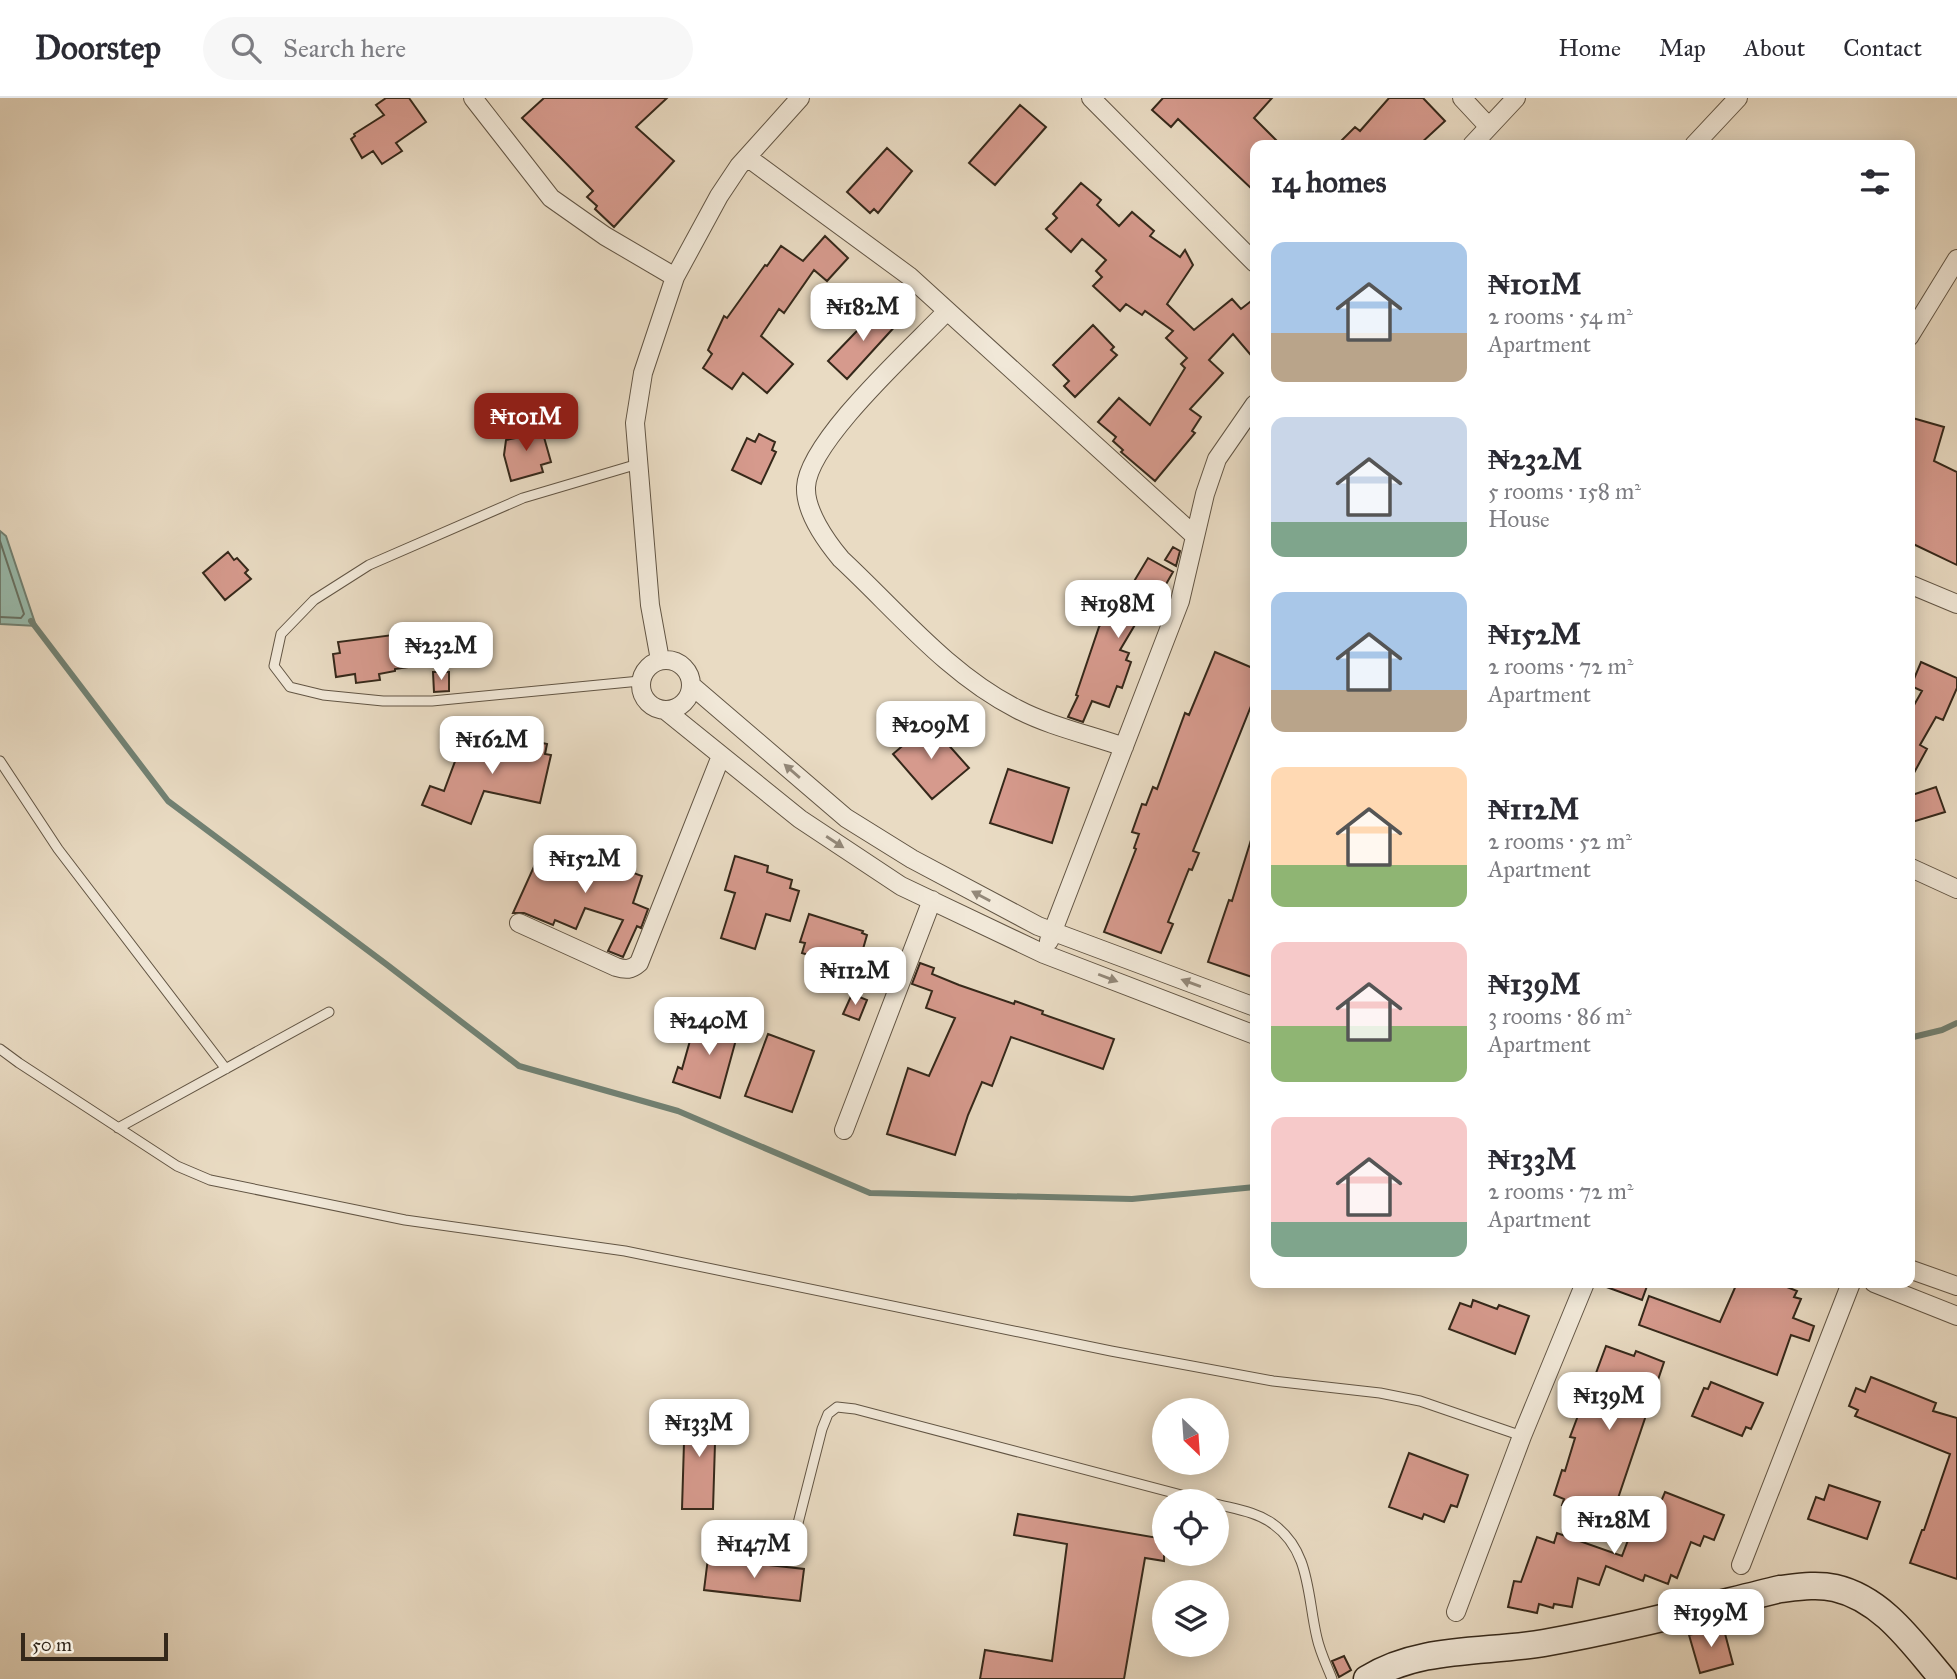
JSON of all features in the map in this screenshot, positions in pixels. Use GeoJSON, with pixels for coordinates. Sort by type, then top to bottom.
{"type":"FeatureCollection","features":[{"type":"Feature","properties":{"kind":"street"},"geometry":{"type":"LineString","coordinates":[[473,98],[551,198],[605,236],[675,277]]}},
{"type":"Feature","properties":{"kind":"street"},"geometry":{"type":"LineString","coordinates":[[660,660],[650,605],[635,423],[643,373],[675,277],[719,196],[747,157],[800,98]]}},
{"type":"Feature","properties":{"kind":"street"},"geometry":{"type":"LineString","coordinates":[[1091,98],[1250,258]]}},
{"type":"Feature","properties":{"kind":"street"},"geometry":{"type":"LineString","coordinates":[[1462,98],[1489,127]]}},
{"type":"Feature","properties":{"kind":"street"},"geometry":{"type":"LineString","coordinates":[[1477,140],[1516,98]]}},
{"type":"Feature","properties":{"kind":"street"},"geometry":{"type":"LineString","coordinates":[[1699,140],[1738,98]]}},
{"type":"Feature","properties":{"kind":"street"},"geometry":{"type":"LineString","coordinates":[[747,157],[909,276],[1195,536]]}},
{"type":"Feature","properties":{"kind":"street"},"geometry":{"type":"LineString","coordinates":[[1915,327],[1957,259]]}},
{"type":"Feature","properties":{"kind":"street"},"geometry":{"type":"LineString","coordinates":[[947,311],[837,426],[808,472],[807,499],[826,538],[841,559],[953,667],[1018,710],[1124,747]]}},
{"type":"Feature","properties":{"kind":"street"},"geometry":{"type":"LineString","coordinates":[[1044,954],[1180,601],[1205,494],[1217,459],[1250,411]]}},
{"type":"Feature","properties":{"kind":"street"},"geometry":{"type":"LineString","coordinates":[[1915,586],[1957,604]]}},
{"type":"Feature","properties":{"kind":"street"},"geometry":{"type":"LineString","coordinates":[[665,710],[679,706],[689,696],[691,685],[686,669],[674,661],[660,660],[651,664],[640,681],[642,695],[652,706],[665,710],[800,819],[901,886],[1044,954],[1250,1033]]}},
{"type":"Feature","properties":{"kind":"street"},"geometry":{"type":"LineString","coordinates":[[691,685],[846,818],[912,859],[1038,926],[1250,1005]]}},
{"type":"Feature","properties":{"kind":"street"},"geometry":{"type":"LineString","coordinates":[[519,923],[616,967],[626,970],[633,968],[639,963],[721,755]]}},
{"type":"Feature","properties":{"kind":"street"},"geometry":{"type":"LineString","coordinates":[[1915,870],[1957,889]]}},
{"type":"Feature","properties":{"kind":"street"},"geometry":{"type":"LineString","coordinates":[[844,1130],[932,900]]}},
{"type":"Feature","properties":{"kind":"street"},"geometry":{"type":"LineString","coordinates":[[1915,1271],[1957,1286]]}},
{"type":"Feature","properties":{"kind":"street"},"geometry":{"type":"LineString","coordinates":[[1456,1612],[1522,1436],[1583,1288]]}},
{"type":"Feature","properties":{"kind":"street"},"geometry":{"type":"LineString","coordinates":[[1741,1565],[1849,1288]]}},
{"type":"Feature","properties":{"kind":"street"},"geometry":{"type":"LineString","coordinates":[[1887,1288],[1957,1316]]}},
{"type":"Feature","properties":{"kind":"street"},"geometry":{"type":"LineString","coordinates":[[1367,1679],[1402,1663],[1434,1656],[1580,1637],[1780,1589],[1810,1586],[1833,1587],[1855,1594],[1878,1609],[1895,1623],[1943,1679]]}},
{"type":"Feature","properties":{"kind":"lane"},"geometry":{"type":"LineString","coordinates":[[638,464],[523,498],[369,565],[314,600],[281,634],[274,666],[290,687],[323,695],[383,701],[432,701],[640,681]]}},
{"type":"Feature","properties":{"kind":"lane"},"geometry":{"type":"LineString","coordinates":[[0,761],[58,849],[226,1069]]}},
{"type":"Feature","properties":{"kind":"lane"},"geometry":{"type":"LineString","coordinates":[[118,1128],[329,1012]]}},
{"type":"Feature","properties":{"kind":"lane"},"geometry":{"type":"LineString","coordinates":[[0,1049],[177,1166],[210,1180],[405,1220],[625,1251],[1111,1351],[1246,1376],[1407,1398],[1466,1415],[1522,1436]]}},
{"type":"Feature","properties":{"kind":"lane"},"geometry":{"type":"LineString","coordinates":[[795,1535],[822,1429],[828,1414],[837,1407],[855,1409],[1159,1489]]}},
{"type":"Feature","properties":{"kind":"lane"},"geometry":{"type":"LineString","coordinates":[[1229,1507],[1255,1514],[1273,1524],[1292,1542],[1304,1566],[1317,1639],[1332,1679]]}},
{"type":"Feature","properties":{"kind":"water"},"geometry":{"type":"Polygon","coordinates":[[[0,531],[6,536],[36,626],[0,624],[0,531]]]}},
{"type":"Feature","properties":{"kind":"building"},"geometry":{"type":"Polygon","coordinates":[[[386,98],[409,98],[426,122],[396,143],[402,151],[382,164],[373,151],[362,158],[351,139],[354,134],[384,115],[376,105],[386,98]]]}},
{"type":"Feature","properties":{"kind":"building"},"geometry":{"type":"Polygon","coordinates":[[[544,98],[667,98],[636,127],[674,161],[614,227],[587,197],[593,191],[522,118],[544,98]]]}},
{"type":"Feature","properties":{"kind":"building"},"geometry":{"type":"Polygon","coordinates":[[[1163,98],[1272,98],[1254,118],[1276,140],[1250,140],[1250,187],[1178,119],[1171,127],[1152,110],[1163,98]]]}},
{"type":"Feature","properties":{"kind":"building"},"geometry":{"type":"Polygon","coordinates":[[[1389,98],[1423,98],[1445,121],[1424,140],[1342,140],[1355,127],[1360,131],[1389,98]]]}},
{"type":"Feature","properties":{"kind":"building"},"geometry":{"type":"Polygon","coordinates":[[[1020,105],[1046,127],[995,185],[969,163],[1020,105]]]}},
{"type":"Feature","properties":{"kind":"building"},"geometry":{"type":"Polygon","coordinates":[[[887,148],[912,171],[878,213],[874,209],[870,213],[847,192],[887,148]]]}},
{"type":"Feature","properties":{"kind":"building"},"geometry":{"type":"Polygon","coordinates":[[[1081,183],[1101,200],[1097,205],[1119,226],[1132,212],[1154,231],[1150,236],[1180,257],[1185,250],[1193,265],[1167,304],[1194,330],[1232,299],[1241,309],[1250,302],[1250,354],[1233,334],[1209,360],[1223,373],[1190,409],[1201,417],[1192,431],[1195,433],[1155,481],[1121,452],[1123,450],[1113,441],[1116,437],[1098,422],[1119,398],[1150,425],[1185,368],[1181,364],[1187,358],[1166,338],[1173,331],[1145,311],[1142,315],[1126,304],[1120,311],[1093,286],[1102,277],[1096,271],[1106,260],[1082,239],[1071,252],[1046,229],[1057,218],[1053,214],[1081,183]]]}},
{"type":"Feature","properties":{"kind":"building"},"geometry":{"type":"Polygon","coordinates":[[[825,236],[848,258],[827,281],[814,270],[784,313],[779,309],[761,336],[793,364],[767,393],[743,373],[732,389],[703,368],[712,354],[708,350],[724,316],[727,318],[781,246],[803,261],[825,236]]]}},
{"type":"Feature","properties":{"kind":"building"},"geometry":{"type":"Polygon","coordinates":[[[880,307],[898,323],[847,379],[828,361],[880,307]]]}},
{"type":"Feature","properties":{"kind":"building"},"geometry":{"type":"Polygon","coordinates":[[[1093,325],[1114,347],[1111,350],[1117,355],[1075,397],[1064,386],[1069,381],[1053,365],[1093,325]]]}},
{"type":"Feature","properties":{"kind":"building"},"geometry":{"type":"Polygon","coordinates":[[[1915,419],[1944,427],[1934,461],[1957,472],[1957,565],[1915,545],[1915,419]]]}},
{"type":"Feature","properties":{"kind":"building"},"geometry":{"type":"Polygon","coordinates":[[[540,423],[551,462],[541,465],[543,472],[511,481],[504,455],[506,440],[516,438],[514,430],[540,423]]]}},
{"type":"Feature","properties":{"kind":"building"},"geometry":{"type":"Polygon","coordinates":[[[759,434],[775,442],[772,450],[776,452],[761,484],[732,470],[747,438],[755,442],[759,434]]]}},
{"type":"Feature","properties":{"kind":"building"},"geometry":{"type":"Polygon","coordinates":[[[1173,547],[1180,551],[1176,566],[1165,560],[1173,547]]]}},
{"type":"Feature","properties":{"kind":"building"},"geometry":{"type":"Polygon","coordinates":[[[228,552],[248,570],[245,573],[251,579],[225,600],[203,573],[228,552]]]}},
{"type":"Feature","properties":{"kind":"building"},"geometry":{"type":"Polygon","coordinates":[[[1148,558],[1173,572],[1150,618],[1142,613],[1120,650],[1129,653],[1126,660],[1131,662],[1122,688],[1117,686],[1109,707],[1092,701],[1083,722],[1068,717],[1078,696],[1076,695],[1099,627],[1112,605],[1118,608],[1148,558]]]}},
{"type":"Feature","properties":{"kind":"building"},"geometry":{"type":"Polygon","coordinates":[[[424,631],[429,664],[379,674],[380,680],[356,683],[355,674],[336,677],[333,654],[340,653],[338,642],[424,631]]]}},
{"type":"Feature","properties":{"kind":"building"},"geometry":{"type":"Polygon","coordinates":[[[1215,652],[1250,667],[1250,708],[1193,851],[1199,853],[1192,870],[1189,869],[1168,922],[1173,924],[1161,953],[1104,932],[1136,849],[1134,848],[1139,834],[1132,832],[1142,804],[1146,805],[1153,787],[1157,789],[1185,713],[1189,715],[1215,652]]]}},
{"type":"Feature","properties":{"kind":"building"},"geometry":{"type":"Polygon","coordinates":[[[1921,662],[1957,678],[1957,688],[1943,720],[1936,717],[1920,745],[1927,749],[1915,771],[1915,703],[1922,691],[1915,688],[1915,676],[1921,662]]]}},
{"type":"Feature","properties":{"kind":"building"},"geometry":{"type":"Polygon","coordinates":[[[433,672],[449,672],[449,691],[434,692],[433,672]]]}},
{"type":"Feature","properties":{"kind":"building"},"geometry":{"type":"Polygon","coordinates":[[[929,723],[969,768],[932,799],[893,754],[929,723]]]}},
{"type":"Feature","properties":{"kind":"building"},"geometry":{"type":"Polygon","coordinates":[[[502,734],[547,744],[545,754],[551,755],[540,803],[484,791],[471,824],[422,805],[430,786],[444,791],[457,756],[461,758],[468,740],[497,751],[502,734]]]}},
{"type":"Feature","properties":{"kind":"building"},"geometry":{"type":"Polygon","coordinates":[[[1008,769],[1069,788],[1052,843],[990,823],[1008,769]]]}},
{"type":"Feature","properties":{"kind":"building"},"geometry":{"type":"Polygon","coordinates":[[[1936,787],[1945,812],[1915,821],[1915,794],[1936,787]]]}},
{"type":"Feature","properties":{"kind":"building"},"geometry":{"type":"Polygon","coordinates":[[[1250,843],[1250,976],[1208,962],[1229,900],[1232,901],[1250,843]]]}},
{"type":"Feature","properties":{"kind":"building"},"geometry":{"type":"Polygon","coordinates":[[[597,849],[632,860],[628,871],[642,876],[633,903],[648,909],[641,928],[637,926],[623,957],[608,951],[623,920],[585,908],[576,929],[555,920],[553,925],[524,913],[513,913],[541,851],[559,859],[555,868],[586,882],[597,849]]]}},
{"type":"Feature","properties":{"kind":"building"},"geometry":{"type":"Polygon","coordinates":[[[735,856],[768,866],[767,872],[792,880],[790,888],[799,891],[790,921],[766,914],[755,949],[721,938],[735,893],[725,890],[735,856]]]}},
{"type":"Feature","properties":{"kind":"building"},"geometry":{"type":"Polygon","coordinates":[[[809,914],[863,931],[862,933],[867,935],[863,949],[868,951],[863,971],[802,953],[805,943],[800,942],[809,914]]]}},
{"type":"Feature","properties":{"kind":"building"},"geometry":{"type":"Polygon","coordinates":[[[920,963],[934,968],[932,974],[959,985],[1014,1004],[1015,1001],[1043,1011],[1042,1014],[1114,1039],[1103,1069],[1011,1037],[992,1086],[982,1082],[955,1155],[887,1134],[908,1068],[929,1076],[955,1018],[926,1008],[932,991],[912,984],[920,963]]]}},
{"type":"Feature","properties":{"kind":"building"},"geometry":{"type":"Polygon","coordinates":[[[852,994],[867,1000],[859,1020],[843,1014],[852,994]]]}},
{"type":"Feature","properties":{"kind":"building"},"geometry":{"type":"Polygon","coordinates":[[[708,1016],[740,1025],[720,1098],[673,1082],[678,1067],[682,1069],[693,1030],[703,1033],[708,1016]]]}},
{"type":"Feature","properties":{"kind":"building"},"geometry":{"type":"Polygon","coordinates":[[[768,1034],[814,1051],[792,1112],[745,1096],[768,1034]]]}},
{"type":"Feature","properties":{"kind":"building"},"geometry":{"type":"Polygon","coordinates":[[[1609,1288],[1646,1288],[1642,1300],[1609,1288]]]}},
{"type":"Feature","properties":{"kind":"building"},"geometry":{"type":"Polygon","coordinates":[[[1735,1288],[1790,1288],[1797,1291],[1794,1297],[1801,1299],[1793,1318],[1814,1326],[1809,1341],[1791,1335],[1777,1375],[1639,1325],[1649,1296],[1720,1322],[1735,1288]]]}},
{"type":"Feature","properties":{"kind":"building"},"geometry":{"type":"Polygon","coordinates":[[[1473,1300],[1497,1309],[1499,1305],[1529,1316],[1515,1354],[1449,1329],[1460,1303],[1471,1307],[1473,1300]]]}},
{"type":"Feature","properties":{"kind":"building"},"geometry":{"type":"Polygon","coordinates":[[[1606,1346],[1634,1356],[1636,1351],[1664,1362],[1612,1516],[1604,1514],[1603,1518],[1562,1505],[1564,1499],[1554,1495],[1562,1470],[1565,1471],[1575,1438],[1570,1437],[1579,1413],[1586,1416],[1597,1386],[1592,1384],[1606,1346]]]}},
{"type":"Feature","properties":{"kind":"building"},"geometry":{"type":"Polygon","coordinates":[[[1871,1377],[1936,1403],[1933,1411],[1957,1418],[1957,1579],[1910,1563],[1950,1454],[1855,1416],[1858,1410],[1849,1406],[1856,1388],[1865,1392],[1871,1377]]]}},
{"type":"Feature","properties":{"kind":"building"},"geometry":{"type":"Polygon","coordinates":[[[1711,1382],[1763,1403],[1751,1429],[1746,1427],[1742,1436],[1692,1416],[1704,1388],[1708,1389],[1711,1382]]]}},
{"type":"Feature","properties":{"kind":"building"},"geometry":{"type":"Polygon","coordinates":[[[685,1409],[716,1410],[713,1509],[682,1509],[685,1409]]]}},
{"type":"Feature","properties":{"kind":"building"},"geometry":{"type":"Polygon","coordinates":[[[1409,1453],[1468,1475],[1457,1507],[1451,1505],[1444,1522],[1424,1514],[1422,1519],[1389,1507],[1409,1453]]]}},
{"type":"Feature","properties":{"kind":"building"},"geometry":{"type":"Polygon","coordinates":[[[1829,1485],[1880,1502],[1867,1539],[1808,1519],[1816,1497],[1824,1500],[1829,1485]]]}},
{"type":"Feature","properties":{"kind":"building"},"geometry":{"type":"Polygon","coordinates":[[[1665,1492],[1724,1515],[1714,1540],[1704,1536],[1700,1546],[1691,1542],[1677,1578],[1671,1575],[1668,1584],[1645,1575],[1643,1581],[1606,1566],[1599,1585],[1578,1578],[1572,1607],[1554,1604],[1553,1608],[1539,1604],[1537,1613],[1508,1607],[1514,1581],[1521,1582],[1537,1537],[1554,1543],[1557,1533],[1622,1556],[1630,1535],[1645,1540],[1665,1492]]]}},
{"type":"Feature","properties":{"kind":"building"},"geometry":{"type":"Polygon","coordinates":[[[1018,1514],[1152,1537],[1152,1559],[1145,1558],[1124,1679],[980,1679],[985,1650],[1052,1661],[1067,1544],[1014,1535],[1018,1514]]]}},
{"type":"Feature","properties":{"kind":"building"},"geometry":{"type":"Polygon","coordinates":[[[708,1558],[804,1569],[800,1601],[704,1590],[708,1558]]]}},
{"type":"Feature","properties":{"kind":"building"},"geometry":{"type":"Polygon","coordinates":[[[1723,1626],[1733,1664],[1700,1673],[1689,1635],[1723,1626]]]}},
{"type":"Feature","properties":{"kind":"building"},"geometry":{"type":"Polygon","coordinates":[[[1344,1656],[1351,1670],[1339,1677],[1332,1661],[1344,1656]]]}},
{"type":"Feature","properties":{"kind":"waterway"},"geometry":{"type":"LineString","coordinates":[[31,621],[168,801],[519,1066],[678,1111],[870,1193],[1132,1199],[1250,1187]]}},
{"type":"Feature","properties":{"kind":"waterway"},"geometry":{"type":"LineString","coordinates":[[1915,1037],[1957,1023]]}}]}
